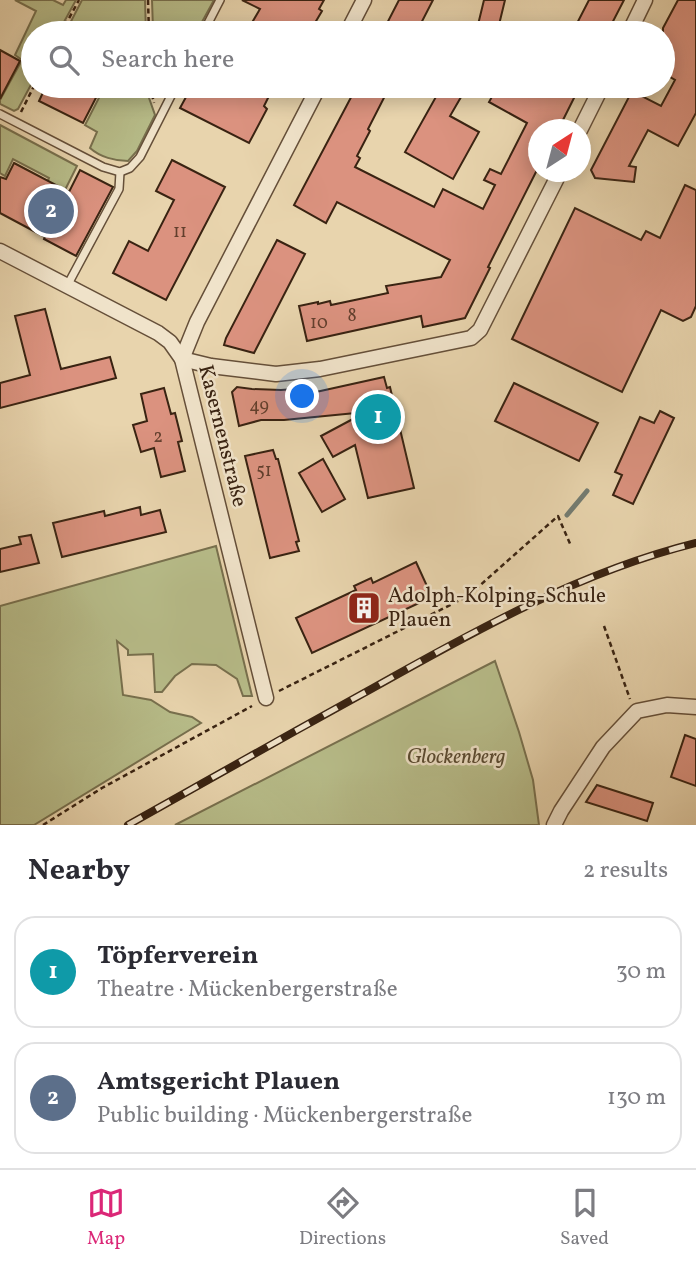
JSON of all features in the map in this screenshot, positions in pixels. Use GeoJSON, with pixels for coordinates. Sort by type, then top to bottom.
{"type":"FeatureCollection","features":[{"type":"Feature","properties":{"kind":"street"},"geometry":{"type":"LineString","coordinates":[[353,21],[364,0]]}},
{"type":"Feature","properties":{"kind":"street"},"geometry":{"type":"LineString","coordinates":[[635,21],[645,0]]}},
{"type":"Feature","properties":{"kind":"street","name":"Kasernenstraße"},"geometry":{"type":"LineString","coordinates":[[266,698],[182,359],[197,322],[314,98]]}},
{"type":"Feature","properties":{"kind":"street"},"geometry":{"type":"LineString","coordinates":[[586,119],[596,98]]}},
{"type":"Feature","properties":{"kind":"street"},"geometry":{"type":"LineString","coordinates":[[0,251],[159,333],[170,342],[182,359],[211,366],[276,374],[320,369],[471,338],[480,331],[555,182]]}},
{"type":"Feature","properties":{"kind":"street"},"geometry":{"type":"LineString","coordinates":[[554,825],[603,747],[637,711],[667,705],[696,707]]}},
{"type":"Feature","properties":{"kind":"lane"},"geometry":{"type":"LineString","coordinates":[[209,21],[220,0]]}},
{"type":"Feature","properties":{"kind":"lane"},"geometry":{"type":"LineString","coordinates":[[0,114],[103,167],[120,172],[130,168],[140,158],[170,98]]}},
{"type":"Feature","properties":{"kind":"lane"},"geometry":{"type":"LineString","coordinates":[[67,286],[119,189],[120,172]]}},
{"type":"Feature","properties":{"kind":"path"},"geometry":{"type":"LineString","coordinates":[[68,21],[79,0]]}},
{"type":"Feature","properties":{"kind":"path"},"geometry":{"type":"LineString","coordinates":[[148,0],[149,21]]}},
{"type":"Feature","properties":{"kind":"path"},"geometry":{"type":"LineString","coordinates":[[16,122],[28,98]]}},
{"type":"Feature","properties":{"kind":"path"},"geometry":{"type":"LineString","coordinates":[[43,825],[102,788],[266,698],[468,596],[558,516],[570,546]]}},
{"type":"Feature","properties":{"kind":"path"},"geometry":{"type":"LineString","coordinates":[[604,626],[628,696],[637,711]]}},
{"type":"Feature","properties":{"kind":"green space"},"geometry":{"type":"Polygon","coordinates":[[[15,0],[53,0],[63,5],[66,0],[76,0],[65,21],[31,21],[36,11],[15,0]]]}},
{"type":"Feature","properties":{"kind":"green space"},"geometry":{"type":"Polygon","coordinates":[[[82,0],[145,0],[146,21],[71,21],[82,0]]]}},
{"type":"Feature","properties":{"kind":"green space"},"geometry":{"type":"Polygon","coordinates":[[[152,0],[214,0],[203,21],[153,21],[152,0]]]}},
{"type":"Feature","properties":{"kind":"green space"},"geometry":{"type":"Polygon","coordinates":[[[21,42],[21,59],[15,55],[21,42]]]}},
{"type":"Feature","properties":{"kind":"green space"},"geometry":{"type":"Polygon","coordinates":[[[21,62],[21,98],[24,98],[18,109],[14,111],[0,104],[21,62]]]}},
{"type":"Feature","properties":{"kind":"green space"},"geometry":{"type":"Polygon","coordinates":[[[99,98],[149,98],[155,115],[137,151],[128,161],[108,158],[90,148],[97,132],[85,125],[99,98]]]}},
{"type":"Feature","properties":{"kind":"green space"},"geometry":{"type":"Polygon","coordinates":[[[0,125],[77,166],[58,204],[42,195],[49,178],[13,159],[5,176],[0,173],[0,125]]]}},
{"type":"Feature","properties":{"kind":"green space"},"geometry":{"type":"Polygon","coordinates":[[[216,546],[252,696],[243,696],[237,679],[216,665],[192,664],[175,676],[162,692],[155,692],[153,654],[128,655],[128,650],[117,641],[123,695],[151,700],[170,712],[192,717],[201,723],[34,825],[0,825],[0,606],[216,546]]]}},
{"type":"Feature","properties":{"kind":"green space","name":"Glockenberg"},"geometry":{"type":"Polygon","coordinates":[[[495,661],[533,780],[539,825],[175,825],[495,661]]]}},
{"type":"Feature","properties":{"kind":"building"},"geometry":{"type":"Polygon","coordinates":[[[242,0],[324,0],[316,21],[253,21],[260,9],[242,0]]]}},
{"type":"Feature","properties":{"kind":"building"},"geometry":{"type":"Polygon","coordinates":[[[399,0],[433,0],[422,21],[388,21],[399,0]]]}},
{"type":"Feature","properties":{"kind":"building"},"geometry":{"type":"Polygon","coordinates":[[[484,0],[505,0],[500,21],[479,21],[484,0]]]}},
{"type":"Feature","properties":{"kind":"building"},"geometry":{"type":"Polygon","coordinates":[[[589,0],[624,0],[613,21],[578,21],[589,0]]]}},
{"type":"Feature","properties":{"kind":"building"},"geometry":{"type":"Polygon","coordinates":[[[678,0],[696,0],[696,113],[678,146],[648,130],[629,166],[636,167],[634,182],[595,178],[591,170],[628,98],[646,98],[661,106],[665,98],[675,98],[675,21],[667,21],[678,0]]]}},
{"type":"Feature","properties":{"kind":"building"},"geometry":{"type":"Polygon","coordinates":[[[0,50],[20,61],[0,99],[0,50]]]}},
{"type":"Feature","properties":{"kind":"building"},"geometry":{"type":"Polygon","coordinates":[[[40,98],[96,98],[83,123],[39,101],[40,98]]]}},
{"type":"Feature","properties":{"kind":"building"},"geometry":{"type":"Polygon","coordinates":[[[185,98],[268,98],[264,106],[267,109],[249,143],[180,108],[185,98]]]}},
{"type":"Feature","properties":{"kind":"building"},"geometry":{"type":"Polygon","coordinates":[[[351,98],[384,98],[368,129],[370,131],[357,156],[360,158],[355,167],[434,207],[443,189],[483,209],[495,185],[484,180],[490,169],[501,174],[527,123],[489,102],[491,98],[574,98],[564,119],[528,119],[528,182],[531,182],[465,318],[423,327],[421,316],[307,341],[299,306],[330,301],[331,305],[388,293],[386,286],[441,277],[450,260],[337,202],[326,223],[294,205],[351,98]]]}},
{"type":"Feature","properties":{"kind":"building"},"geometry":{"type":"Polygon","coordinates":[[[435,98],[460,98],[450,116],[479,132],[453,179],[405,152],[435,98]]]}},
{"type":"Feature","properties":{"kind":"building"},"geometry":{"type":"Polygon","coordinates":[[[172,160],[225,187],[166,300],[113,273],[129,241],[148,251],[174,200],[156,191],[172,160]]]}},
{"type":"Feature","properties":{"kind":"building"},"geometry":{"type":"Polygon","coordinates":[[[14,163],[69,192],[80,170],[113,187],[76,256],[0,213],[0,177],[6,179],[14,163]]]}},
{"type":"Feature","properties":{"kind":"building"},"geometry":{"type":"Polygon","coordinates":[[[685,185],[696,190],[696,306],[691,317],[683,321],[661,310],[622,392],[512,339],[575,208],[641,240],[646,231],[660,238],[685,185]]]}},
{"type":"Feature","properties":{"kind":"building"},"geometry":{"type":"Polygon","coordinates":[[[277,240],[305,254],[254,353],[224,345],[226,338],[277,240]]]}},
{"type":"Feature","properties":{"kind":"building"},"geometry":{"type":"Polygon","coordinates":[[[45,309],[61,369],[110,357],[116,378],[0,408],[0,383],[30,375],[15,316],[45,309]]]}},
{"type":"Feature","properties":{"kind":"building"},"geometry":{"type":"Polygon","coordinates":[[[384,377],[387,388],[390,387],[414,488],[368,498],[355,445],[333,457],[321,436],[366,412],[261,420],[239,426],[232,392],[237,387],[293,389],[293,392],[316,389],[316,392],[384,377]]]}},
{"type":"Feature","properties":{"kind":"building"},"geometry":{"type":"Polygon","coordinates":[[[514,383],[598,423],[579,461],[495,421],[514,383]]]}},
{"type":"Feature","properties":{"kind":"building"},"geometry":{"type":"Polygon","coordinates":[[[164,388],[171,414],[175,413],[182,441],[178,442],[185,471],[161,477],[154,448],[141,452],[133,425],[147,421],[141,394],[164,388]]]}},
{"type":"Feature","properties":{"kind":"building"},"geometry":{"type":"Polygon","coordinates":[[[660,411],[674,418],[633,504],[613,495],[622,475],[615,472],[640,417],[654,423],[660,411]]]}},
{"type":"Feature","properties":{"kind":"building"},"geometry":{"type":"Polygon","coordinates":[[[273,450],[278,459],[299,541],[296,542],[299,551],[270,558],[245,456],[273,450]]]}},
{"type":"Feature","properties":{"kind":"building"},"geometry":{"type":"Polygon","coordinates":[[[323,459],[345,499],[322,512],[299,473],[323,459]]]}},
{"type":"Feature","properties":{"kind":"building"},"geometry":{"type":"Polygon","coordinates":[[[140,507],[141,515],[160,510],[166,532],[62,557],[53,523],[104,511],[105,516],[140,507]]]}},
{"type":"Feature","properties":{"kind":"building"},"geometry":{"type":"Polygon","coordinates":[[[31,535],[39,563],[0,572],[0,549],[21,544],[19,537],[31,535]]]}},
{"type":"Feature","properties":{"kind":"building","name":"Adolph-Kolping-Schule Plauen"},"geometry":{"type":"Polygon","coordinates":[[[416,562],[432,597],[312,653],[296,618],[356,590],[354,586],[371,578],[373,583],[416,562]]]}},
{"type":"Feature","properties":{"kind":"building"},"geometry":{"type":"Polygon","coordinates":[[[685,735],[696,739],[696,786],[671,777],[685,735]]]}},
{"type":"Feature","properties":{"kind":"building"},"geometry":{"type":"Polygon","coordinates":[[[597,785],[653,803],[647,821],[586,802],[597,785]]]}},
{"type":"Feature","properties":{"kind":"waterway"},"geometry":{"type":"LineString","coordinates":[[567,515],[587,491]]}},
{"type":"Feature","properties":{"kind":"railway"},"geometry":{"type":"LineString","coordinates":[[128,825],[490,624],[570,586],[653,555],[696,543]]}},
{"type":"Feature","properties":{"kind":"place","name":"Amtsgericht Plauen"},"geometry":{"type":"Point","coordinates":[51,211]}},
{"type":"Feature","properties":{"kind":"place","name":"Töpferverein"},"geometry":{"type":"Point","coordinates":[378,417]}},
{"type":"Feature","properties":{"kind":"place","name":"Adolph-Kolping-Schule Plauen"},"geometry":{"type":"Point","coordinates":[364,608]}}]}
